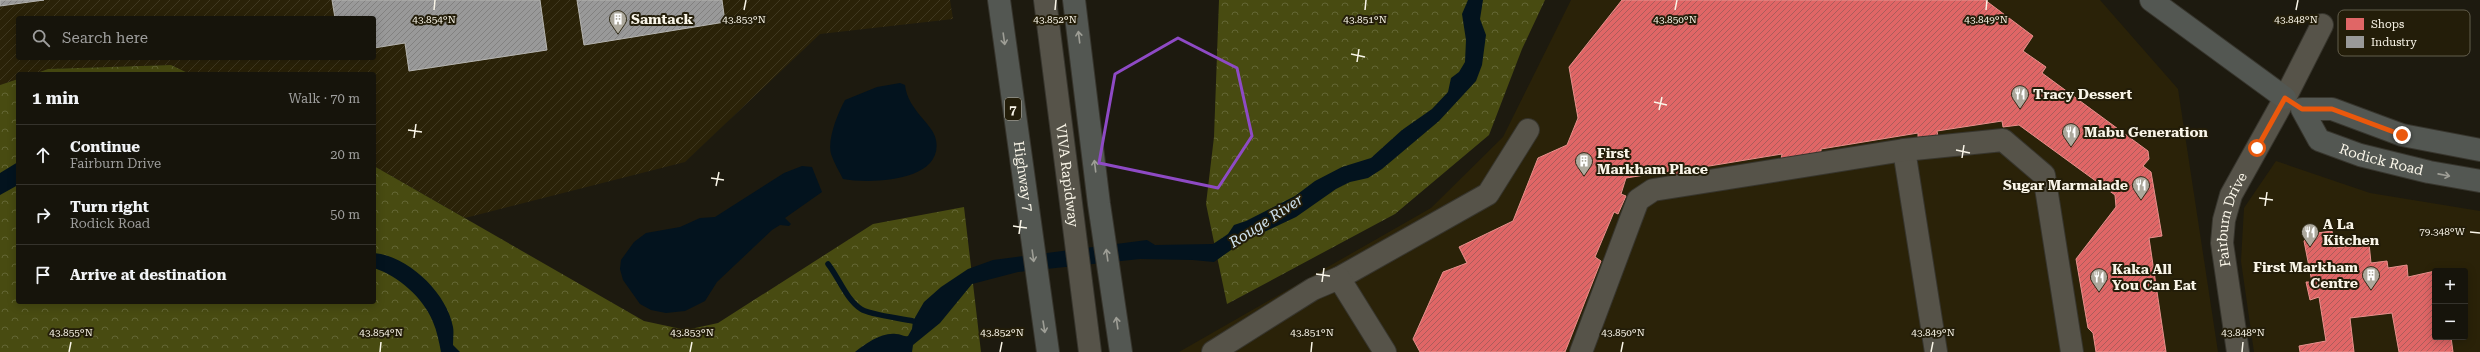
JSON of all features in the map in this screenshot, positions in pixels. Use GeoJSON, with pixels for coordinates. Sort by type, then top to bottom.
{"type":"FeatureCollection","features":[{"type":"Feature","properties":{"kind":"main road","name":"Highway 7"},"geometry":{"type":"LineString","coordinates":[[999,0],[1028,218],[1048,352]]}},
{"type":"Feature","properties":{"kind":"main road"},"geometry":{"type":"LineString","coordinates":[[1074,0],[1099,204],[1121,352]]}},
{"type":"Feature","properties":{"kind":"main road","name":"Rodick Road"},"geometry":{"type":"LineString","coordinates":[[2151,0],[2294,104],[2319,140],[2360,155],[2430,172],[2480,181]]}},
{"type":"Feature","properties":{"kind":"main road","name":"Rodick Road"},"geometry":{"type":"LineString","coordinates":[[2294,104],[2332,109],[2402,135],[2480,150]]}},
{"type":"Feature","properties":{"kind":"street","name":"VIVA Rapidway"},"geometry":{"type":"LineString","coordinates":[[1045,0],[1071,217],[1090,352]]}},
{"type":"Feature","properties":{"kind":"street","name":"Fairburn Drive"},"geometry":{"type":"LineString","coordinates":[[2238,352],[2222,243],[2224,220],[2231,195],[2294,104],[2322,25]]}},
{"type":"Feature","properties":{"kind":"street"},"geometry":{"type":"LineString","coordinates":[[1213,352],[1247,342],[1313,289],[1338,278],[1488,194],[1528,130]]}},
{"type":"Feature","properties":{"kind":"street"},"geometry":{"type":"LineString","coordinates":[[1581,352],[1638,200],[1653,190],[1904,150],[2003,140],[2044,175],[2072,352]]}},
{"type":"Feature","properties":{"kind":"street"},"geometry":{"type":"LineString","coordinates":[[1904,150],[1936,352]]}},
{"type":"Feature","properties":{"kind":"street"},"geometry":{"type":"LineString","coordinates":[[1338,278],[1385,352]]}},
{"type":"Feature","properties":{"kind":"highlighted area"},"geometry":{"type":"Polygon","coordinates":[[[1178,38],[1237,68],[1252,136],[1218,188],[1099,163],[1115,74],[1178,38]]]}},
{"type":"Feature","properties":{"kind":"shaded area"},"geometry":{"type":"Polygon","coordinates":[[[0,0],[950,0],[953,19],[820,34],[685,162],[465,218],[376,167],[376,72],[186,72],[171,65],[48,69],[40,72],[16,72],[16,80],[0,85],[0,0]]]}},
{"type":"Feature","properties":{"kind":"shaded area"},"geometry":{"type":"Polygon","coordinates":[[[1571,0],[2100,0],[2178,89],[2218,352],[1179,352],[1431,208],[1503,137],[1571,0]]]}},
{"type":"Feature","properties":{"kind":"shaded area"},"geometry":{"type":"Polygon","coordinates":[[[2276,161],[2370,193],[2480,211],[2480,352],[2254,352],[2241,261],[2244,208],[2276,161]]]}},
{"type":"Feature","properties":{"kind":"green space"},"geometry":{"type":"Polygon","coordinates":[[[1219,0],[1545,0],[1522,49],[1489,135],[1395,214],[1227,304],[1206,204],[1214,137],[1219,0]]]}},
{"type":"Feature","properties":{"kind":"green space"},"geometry":{"type":"Polygon","coordinates":[[[171,65],[186,72],[40,72],[48,69],[171,65]]]}},
{"type":"Feature","properties":{"kind":"green space"},"geometry":{"type":"Polygon","coordinates":[[[16,80],[16,304],[376,304],[376,167],[644,321],[686,330],[718,323],[873,224],[964,207],[981,352],[0,352],[0,85],[16,80]]]}},
{"type":"Feature","properties":{"kind":"water","name":"Rouge River"},"geometry":{"type":"Polygon","coordinates":[[[1468,0],[1483,0],[1480,19],[1486,35],[1482,65],[1476,81],[1439,121],[1382,169],[1368,178],[1350,182],[1336,189],[1296,217],[1241,243],[1214,262],[1140,259],[1018,272],[972,284],[940,323],[913,345],[912,352],[855,352],[869,342],[885,335],[899,334],[908,336],[912,329],[913,321],[924,302],[941,287],[968,269],[993,260],[1147,240],[1155,245],[1213,244],[1228,234],[1234,225],[1246,221],[1295,196],[1315,181],[1342,167],[1371,158],[1402,130],[1432,109],[1448,92],[1451,78],[1459,72],[1465,62],[1466,40],[1462,14],[1468,0]]]}},
{"type":"Feature","properties":{"kind":"water"},"geometry":{"type":"Polygon","coordinates":[[[900,83],[905,85],[907,94],[915,109],[934,134],[936,140],[935,154],[929,165],[917,172],[903,177],[886,180],[870,181],[843,179],[832,157],[830,148],[834,126],[845,100],[877,87],[900,83]]]}},
{"type":"Feature","properties":{"kind":"water"},"geometry":{"type":"Polygon","coordinates":[[[16,163],[16,186],[0,195],[0,173],[16,163]]]}},
{"type":"Feature","properties":{"kind":"water"},"geometry":{"type":"Polygon","coordinates":[[[802,166],[812,167],[822,192],[785,218],[791,224],[789,226],[780,225],[772,230],[717,282],[705,301],[685,311],[666,313],[651,310],[640,304],[623,280],[620,269],[621,260],[634,242],[646,233],[680,227],[700,218],[715,217],[784,173],[802,166]]]}},
{"type":"Feature","properties":{"kind":"water"},"geometry":{"type":"Polygon","coordinates":[[[376,253],[400,261],[424,278],[434,289],[449,314],[453,329],[453,345],[460,352],[441,352],[434,325],[423,304],[401,282],[376,269],[376,253]]]}},
{"type":"Feature","properties":{"kind":"building: Shops","name":"First Markham Place"},"geometry":{"type":"Polygon","coordinates":[[[1622,0],[1985,0],[2033,36],[2023,51],[2046,67],[2042,73],[2148,151],[2149,159],[2143,166],[2151,172],[2162,236],[2149,238],[2166,352],[2096,352],[2093,333],[2088,328],[2076,259],[2116,207],[2115,195],[2019,125],[2003,127],[2002,121],[1937,131],[1938,137],[1918,140],[1918,133],[1821,149],[1821,153],[1781,160],[1782,154],[1691,169],[1692,175],[1671,179],[1670,171],[1626,178],[1621,194],[1626,196],[1618,214],[1614,212],[1595,257],[1601,261],[1565,352],[1420,352],[1413,339],[1443,272],[1467,263],[1459,247],[1513,221],[1538,158],[1567,145],[1578,118],[1569,67],[1622,0]]]}},
{"type":"Feature","properties":{"kind":"building: Shops","name":"First Markham Centre"},"geometry":{"type":"Polygon","coordinates":[[[2332,231],[2335,248],[2369,243],[2371,263],[2387,261],[2388,268],[2407,265],[2408,277],[2432,272],[2432,340],[2451,340],[2453,352],[2399,352],[2392,313],[2350,318],[2354,352],[2300,352],[2299,346],[2326,341],[2319,297],[2310,300],[2306,282],[2312,282],[2304,241],[2310,234],[2332,231]]]}},
{"type":"Feature","properties":{"kind":"building: Industry"},"geometry":{"type":"Polygon","coordinates":[[[0,0],[44,0],[0,6],[0,0]]]}},
{"type":"Feature","properties":{"kind":"building: Industry"},"geometry":{"type":"Polygon","coordinates":[[[332,0],[540,0],[547,50],[409,71],[405,43],[376,48],[376,16],[335,16],[332,0]]]}},
{"type":"Feature","properties":{"kind":"building: Industry","name":"Samtack"},"geometry":{"type":"Polygon","coordinates":[[[577,0],[722,0],[725,22],[584,45],[577,0]]]}},
{"type":"Feature","properties":{"kind":"waterway"},"geometry":{"type":"LineString","coordinates":[[828,264],[851,300],[861,309],[878,315],[913,321]]}},
{"type":"Feature","properties":{"kind":"place","name":"Samtack"},"geometry":{"type":"Point","coordinates":[618,34]}},
{"type":"Feature","properties":{"kind":"place","name":"Tracy Dessert"},"geometry":{"type":"Point","coordinates":[2020,109]}},
{"type":"Feature","properties":{"kind":"place","name":"Mabu Generation"},"geometry":{"type":"Point","coordinates":[2071,147]}},
{"type":"Feature","properties":{"kind":"place","name":"First Markham Place"},"geometry":{"type":"Point","coordinates":[1584,176]}},
{"type":"Feature","properties":{"kind":"place","name":"Sugar Marmalade"},"geometry":{"type":"Point","coordinates":[2141,200]}},
{"type":"Feature","properties":{"kind":"place","name":"A La Kitchen"},"geometry":{"type":"Point","coordinates":[2310,247]}},
{"type":"Feature","properties":{"kind":"place","name":"First Markham Centre"},"geometry":{"type":"Point","coordinates":[2371,290]}},
{"type":"Feature","properties":{"kind":"place","name":"Kaka All You Can Eat"},"geometry":{"type":"Point","coordinates":[2099,292]}},
{"type":"Feature","properties":{"kind":"route"},"geometry":{"type":"LineString","coordinates":[[2257,148],[2263,140],[2285,98],[2302,109],[2332,109],[2402,135]]}}]}
